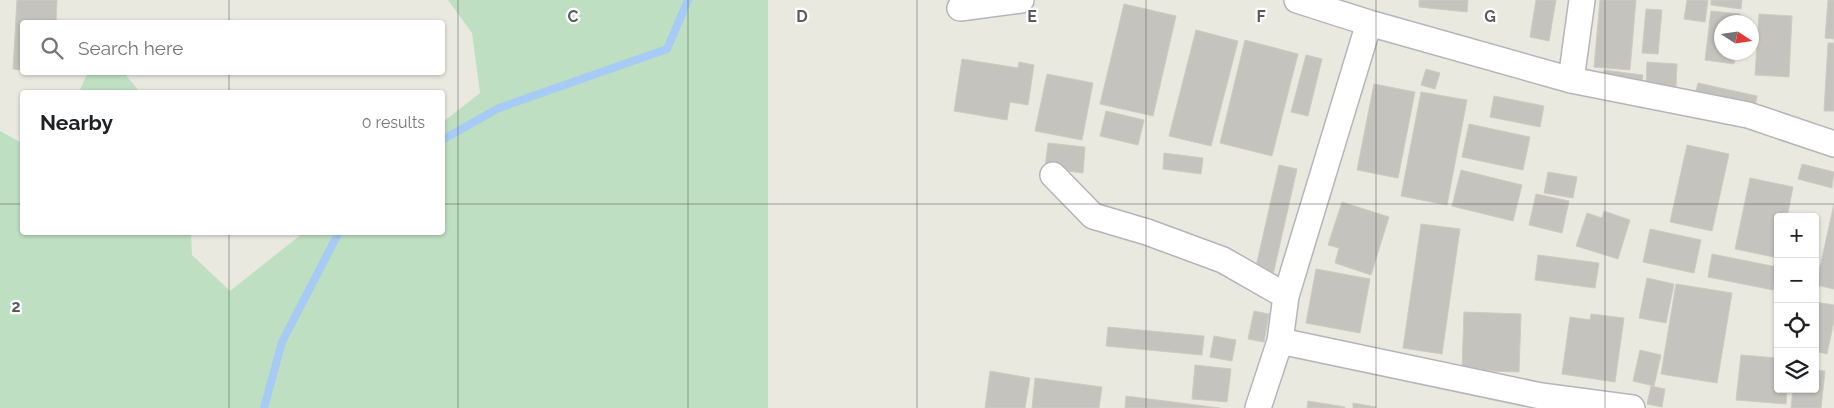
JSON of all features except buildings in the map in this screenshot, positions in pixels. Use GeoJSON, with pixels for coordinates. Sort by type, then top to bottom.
{"type":"FeatureCollection","features":[{"type":"Feature","properties":{"kind":"street"},"geometry":{"type":"LineString","coordinates":[[960,8],[1021,0]]}},
{"type":"Feature","properties":{"kind":"street"},"geometry":{"type":"LineString","coordinates":[[1297,0],[1369,23],[1571,80],[1748,115],[1834,144]]}},
{"type":"Feature","properties":{"kind":"street"},"geometry":{"type":"LineString","coordinates":[[1571,80],[1582,0]]}},
{"type":"Feature","properties":{"kind":"street"},"geometry":{"type":"LineString","coordinates":[[1258,408],[1280,341],[1286,296],[1369,23]]}},
{"type":"Feature","properties":{"kind":"street"},"geometry":{"type":"LineString","coordinates":[[1053,176],[1093,216],[1147,232],[1223,260],[1286,296]]}},
{"type":"Feature","properties":{"kind":"street"},"geometry":{"type":"LineString","coordinates":[[1280,341],[1541,396],[1632,408]]}},
{"type":"Feature","properties":{"kind":"green space"},"geometry":{"type":"Polygon","coordinates":[[[448,0],[768,0],[768,408],[0,408],[0,131],[20,142],[20,235],[191,235],[192,255],[230,291],[300,235],[445,235],[445,120],[480,93],[472,33],[448,0]]]}},
{"type":"Feature","properties":{"kind":"green space"},"geometry":{"type":"Polygon","coordinates":[[[87,75],[126,75],[138,90],[80,90],[87,75]]]}},
{"type":"Feature","properties":{"kind":"waterway"},"geometry":{"type":"LineString","coordinates":[[445,138],[499,108],[667,49],[688,0]]}},
{"type":"Feature","properties":{"kind":"waterway"},"geometry":{"type":"LineString","coordinates":[[264,408],[282,342],[337,235]]}}]}
